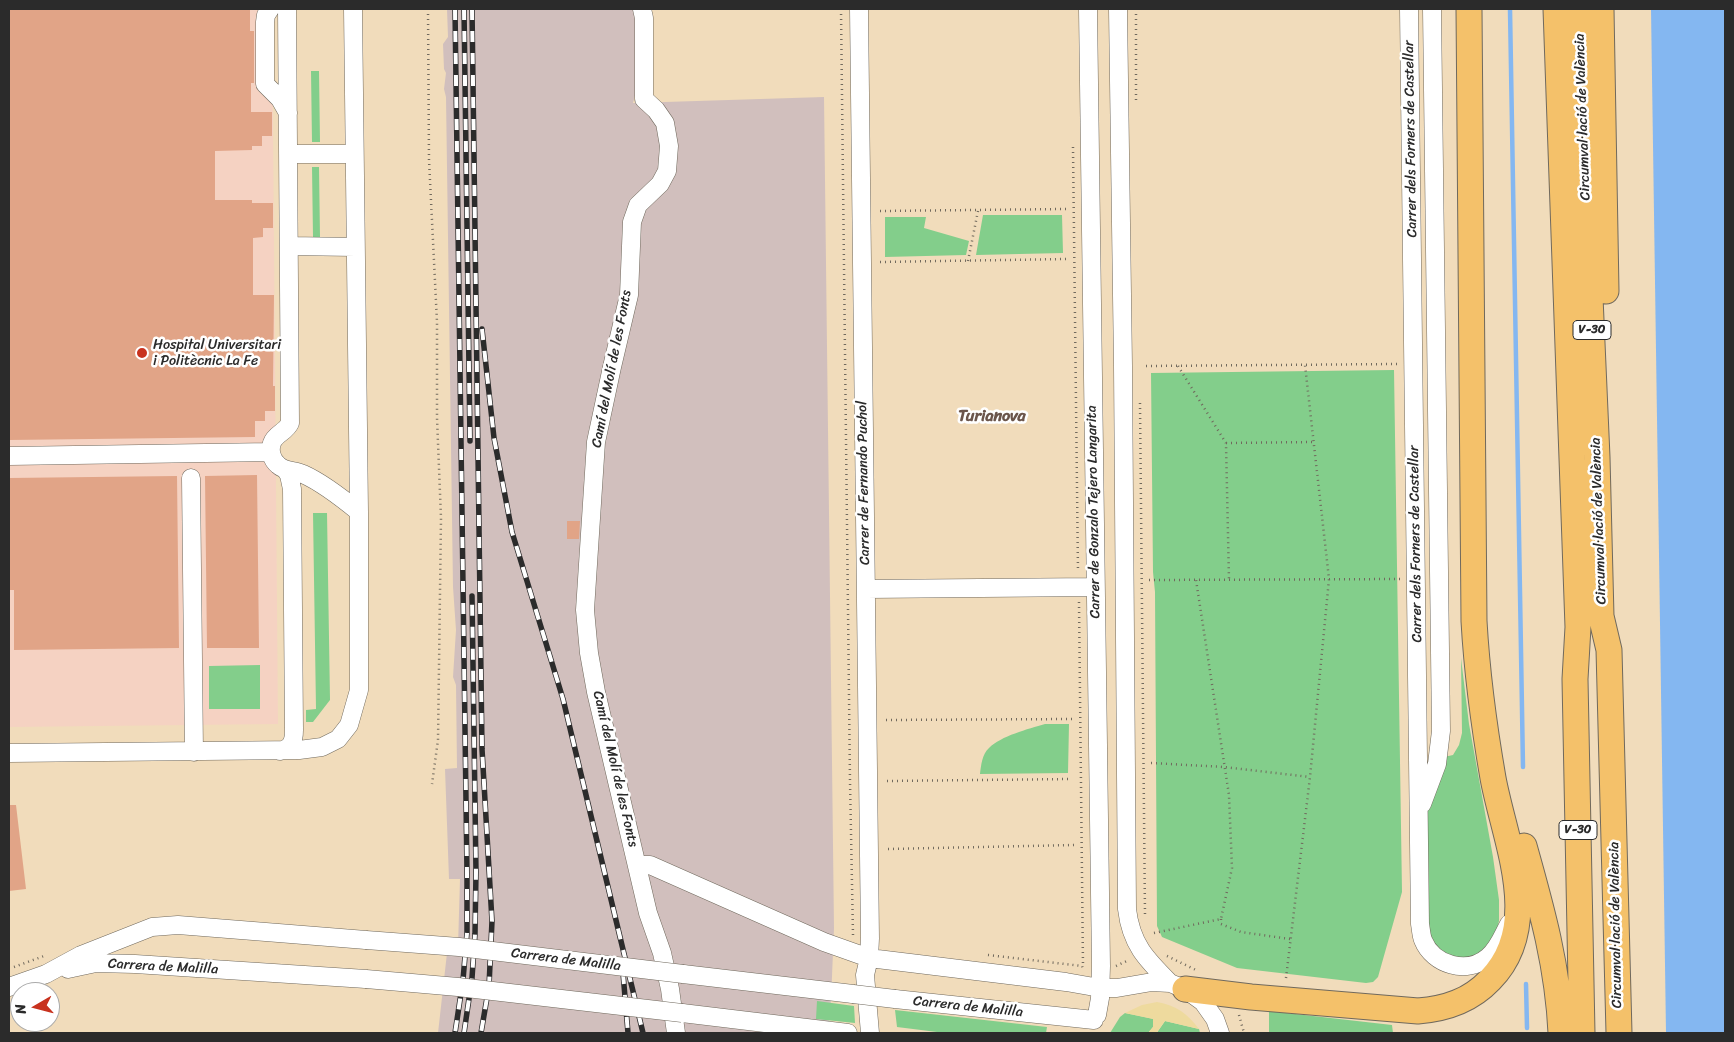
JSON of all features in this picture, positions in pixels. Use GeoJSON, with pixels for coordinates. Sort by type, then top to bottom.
{"type":"FeatureCollection","features":[{"type":"Feature","properties":{"kind":"highway"},"geometry":{"type":"LineString","coordinates":[[1178,986],[1251,997],[1418,1011],[1448,1006],[1471,996],[1496,974],[1512,944],[1517,925],[1513,857],[1496,790],[1484,728],[1476,665],[1470,9]]}},
{"type":"Feature","properties":{"kind":"highway","name":"Circumval·lació de València"},"geometry":{"type":"LineString","coordinates":[[1556,9],[1578,628],[1575,679],[1582,1033]]}},
{"type":"Feature","properties":{"kind":"highway","name":"Circumval·lació de València"},"geometry":{"type":"LineString","coordinates":[[1579,9],[1597,457],[1601,616],[1609,650],[1618,1033]]}},
{"type":"Feature","properties":{"kind":"highway"},"geometry":{"type":"LineString","coordinates":[[1601,9],[1612,605],[1609,650]]}},
{"type":"Feature","properties":{"kind":"highway"},"geometry":{"type":"LineString","coordinates":[[1578,628],[1586,672],[1595,1033]]}},
{"type":"Feature","properties":{"kind":"highway"},"geometry":{"type":"LineString","coordinates":[[1476,665],[1488,689],[1503,768],[1547,926],[1557,984],[1561,1033]]}},
{"type":"Feature","properties":{"kind":"street"},"geometry":{"type":"LineString","coordinates":[[270,9],[264,22],[265,84],[280,99],[288,114]]}},
{"type":"Feature","properties":{"kind":"street"},"geometry":{"type":"LineString","coordinates":[[280,751],[287,749],[294,739],[292,489],[289,475],[274,461],[271,452],[272,443],[290,423],[288,9]]}},
{"type":"Feature","properties":{"kind":"street"},"geometry":{"type":"LineString","coordinates":[[9,753],[280,751],[322,747],[338,739],[349,725],[359,690],[353,9]]}},
{"type":"Feature","properties":{"kind":"street","name":"Camí del Molí de les Fonts"},"geometry":{"type":"LineString","coordinates":[[642,9],[644,18],[644,99],[656,110],[665,123],[668,146],[667,171],[660,184],[638,205],[632,222],[629,295],[596,442],[585,610],[589,653],[596,692],[648,913],[662,953],[670,989],[676,1033]]}},
{"type":"Feature","properties":{"kind":"street","name":"Carrer de Fernando Puchol"},"geometry":{"type":"LineString","coordinates":[[859,9],[869,958],[865,975],[870,1033]]}},
{"type":"Feature","properties":{"kind":"street","name":"Carrer de Gonzalo Tejero Langarita"},"geometry":{"type":"LineString","coordinates":[[1088,9],[1101,966],[1100,988],[1094,1023]]}},
{"type":"Feature","properties":{"kind":"street"},"geometry":{"type":"LineString","coordinates":[[1118,9],[1127,909],[1132,933],[1142,954],[1178,986],[1203,1002],[1215,1019],[1220,1033]]}},
{"type":"Feature","properties":{"kind":"street","name":"Carrer dels Forners de Castellar"},"geometry":{"type":"LineString","coordinates":[[1410,9],[1420,924],[1423,939],[1433,954],[1445,963],[1454,966],[1469,966],[1489,956],[1500,942],[1517,905]]}},
{"type":"Feature","properties":{"kind":"street"},"geometry":{"type":"LineString","coordinates":[[1419,816],[1436,764],[1441,730],[1432,9]]}},
{"type":"Feature","properties":{"kind":"street"},"geometry":{"type":"LineString","coordinates":[[288,154],[354,154]]}},
{"type":"Feature","properties":{"kind":"street"},"geometry":{"type":"LineString","coordinates":[[289,246],[355,247]]}},
{"type":"Feature","properties":{"kind":"street"},"geometry":{"type":"LineString","coordinates":[[9,456],[271,452]]}},
{"type":"Feature","properties":{"kind":"street"},"geometry":{"type":"LineString","coordinates":[[285,470],[303,474],[333,492],[358,512]]}},
{"type":"Feature","properties":{"kind":"street"},"geometry":{"type":"LineString","coordinates":[[191,478],[194,752]]}},
{"type":"Feature","properties":{"kind":"street"},"geometry":{"type":"LineString","coordinates":[[866,589],[1095,587]]}},
{"type":"Feature","properties":{"kind":"street"},"geometry":{"type":"LineString","coordinates":[[638,865],[650,865],[824,942],[869,958],[1066,982],[1100,988],[1117,988],[1152,982],[1178,986]]}},
{"type":"Feature","properties":{"kind":"street","name":"Carrera de Malilla"},"geometry":{"type":"LineString","coordinates":[[46,974],[81,955],[152,927],[178,926],[460,947],[1094,1023]]}},
{"type":"Feature","properties":{"kind":"street","name":"Carrera de Malilla"},"geometry":{"type":"LineString","coordinates":[[9,987],[46,974],[96,963],[135,964],[458,987],[848,1033]]}},
{"type":"Feature","properties":{"kind":"street"},"geometry":{"type":"LineString","coordinates":[[1094,1023],[1107,1002],[1120,992],[1134,985]]}},
{"type":"Feature","properties":{"kind":"path"},"geometry":{"type":"LineString","coordinates":[[428,9],[429,160],[437,322],[437,418],[441,518],[438,740],[432,784]]}},
{"type":"Feature","properties":{"kind":"path"},"geometry":{"type":"LineString","coordinates":[[880,211],[1066,208]]}},
{"type":"Feature","properties":{"kind":"path"},"geometry":{"type":"LineString","coordinates":[[968,260],[979,210]]}},
{"type":"Feature","properties":{"kind":"path"},"geometry":{"type":"LineString","coordinates":[[880,262],[1066,259]]}},
{"type":"Feature","properties":{"kind":"path"},"geometry":{"type":"LineString","coordinates":[[1146,366],[1400,364]]}},
{"type":"Feature","properties":{"kind":"path"},"geometry":{"type":"LineString","coordinates":[[1286,978],[1310,777],[1329,579],[1305,365]]}},
{"type":"Feature","properties":{"kind":"path"},"geometry":{"type":"LineString","coordinates":[[1178,366],[1226,443],[1229,580]]}},
{"type":"Feature","properties":{"kind":"path"},"geometry":{"type":"LineString","coordinates":[[1140,395],[1145,921]]}},
{"type":"Feature","properties":{"kind":"path"},"geometry":{"type":"LineString","coordinates":[[1226,443],[1314,442]]}},
{"type":"Feature","properties":{"kind":"path"},"geometry":{"type":"LineString","coordinates":[[1148,580],[1403,579]]}},
{"type":"Feature","properties":{"kind":"path"},"geometry":{"type":"LineString","coordinates":[[1196,580],[1229,795],[1232,868],[1221,924],[1241,932],[1290,939]]}},
{"type":"Feature","properties":{"kind":"path"},"geometry":{"type":"LineString","coordinates":[[886,720],[1072,719]]}},
{"type":"Feature","properties":{"kind":"path"},"geometry":{"type":"LineString","coordinates":[[1150,763],[1224,767],[1310,777]]}},
{"type":"Feature","properties":{"kind":"path"},"geometry":{"type":"LineString","coordinates":[[887,781],[1072,779]]}},
{"type":"Feature","properties":{"kind":"path"},"geometry":{"type":"LineString","coordinates":[[888,849],[1074,845]]}},
{"type":"Feature","properties":{"kind":"path"},"geometry":{"type":"LineString","coordinates":[[1154,933],[1222,919]]}},
{"type":"Feature","properties":{"kind":"path"},"geometry":{"type":"LineString","coordinates":[[1082,966],[1116,966],[1142,954]]}},
{"type":"Feature","properties":{"kind":"shaded area","name":"Hospital Universitari i Politècnic La Fe"},"geometry":{"type":"Polygon","coordinates":[[[9,9],[272,9],[278,724],[9,727],[9,9]]]}},
{"type":"Feature","properties":{"kind":"shaded area"},"geometry":{"type":"Polygon","coordinates":[[[447,9],[636,9],[637,88],[633,103],[824,97],[834,928],[828,1033],[438,1033],[447,953],[458,947],[460,879],[449,879],[445,769],[457,768],[456,685],[453,677],[456,630],[453,587],[446,97],[444,89],[446,73],[444,69],[443,44],[448,37],[447,9]]]}},
{"type":"Feature","properties":{"kind":"green space"},"geometry":{"type":"Polygon","coordinates":[[[311,71],[319,71],[320,142],[312,142],[311,71]]]}},
{"type":"Feature","properties":{"kind":"green space"},"geometry":{"type":"Polygon","coordinates":[[[312,167],[319,167],[320,237],[313,237],[312,167]]]}},
{"type":"Feature","properties":{"kind":"green space"},"geometry":{"type":"Polygon","coordinates":[[[983,215],[1062,215],[1063,253],[976,255],[983,215]]]}},
{"type":"Feature","properties":{"kind":"green space"},"geometry":{"type":"Polygon","coordinates":[[[885,217],[926,217],[924,228],[969,241],[966,255],[885,257],[885,217]]]}},
{"type":"Feature","properties":{"kind":"green space"},"geometry":{"type":"Polygon","coordinates":[[[1394,370],[1402,892],[1378,977],[1373,982],[1366,983],[1237,968],[1162,937],[1157,926],[1155,592],[1153,572],[1151,373],[1394,370]]]}},
{"type":"Feature","properties":{"kind":"green space"},"geometry":{"type":"Polygon","coordinates":[[[313,513],[327,513],[330,700],[313,722],[306,722],[306,710],[316,709],[313,513]]]}},
{"type":"Feature","properties":{"kind":"green space"},"geometry":{"type":"Polygon","coordinates":[[[1461,658],[1469,724],[1499,900],[1499,921],[1496,933],[1488,946],[1478,955],[1462,959],[1446,955],[1435,945],[1429,931],[1426,815],[1444,757],[1453,755],[1459,745],[1462,733],[1461,658]]]}},
{"type":"Feature","properties":{"kind":"green space"},"geometry":{"type":"Polygon","coordinates":[[[260,665],[260,709],[209,709],[209,666],[260,665]]]}},
{"type":"Feature","properties":{"kind":"green space"},"geometry":{"type":"Polygon","coordinates":[[[1045,724],[1069,724],[1068,773],[980,774],[985,753],[994,744],[1015,733],[1045,724]]]}},
{"type":"Feature","properties":{"kind":"green space"},"geometry":{"type":"Polygon","coordinates":[[[817,1001],[854,1006],[855,1023],[816,1019],[817,1001]]]}},
{"type":"Feature","properties":{"kind":"green space"},"geometry":{"type":"Polygon","coordinates":[[[895,1010],[1047,1027],[1046,1033],[945,1033],[897,1027],[895,1010]]]}},
{"type":"Feature","properties":{"kind":"green space"},"geometry":{"type":"Polygon","coordinates":[[[1269,1011],[1392,1025],[1393,1033],[1269,1033],[1269,1011]]]}},
{"type":"Feature","properties":{"kind":"green space"},"geometry":{"type":"Polygon","coordinates":[[[1125,1013],[1154,1019],[1153,1027],[1148,1033],[1110,1033],[1120,1017],[1125,1013]]]}},
{"type":"Feature","properties":{"kind":"green space"},"geometry":{"type":"Polygon","coordinates":[[[1165,1021],[1199,1029],[1200,1033],[1157,1033],[1165,1021]]]}},
{"type":"Feature","properties":{"kind":"sand"},"geometry":{"type":"Polygon","coordinates":[[[1157,1002],[1170,1005],[1181,1011],[1199,1029],[1165,1021],[1157,1033],[1148,1033],[1153,1027],[1153,1019],[1125,1013],[1142,1005],[1157,1002]]]}},
{"type":"Feature","properties":{"kind":"water"},"geometry":{"type":"Polygon","coordinates":[[[1651,9],[1725,9],[1725,1033],[1666,1033],[1651,9]]]}},
{"type":"Feature","properties":{"kind":"building"},"geometry":{"type":"Polygon","coordinates":[[[9,9],[250,9],[250,31],[254,31],[254,83],[251,83],[251,112],[272,112],[272,136],[262,136],[262,146],[252,146],[252,150],[215,151],[215,200],[252,200],[252,203],[273,203],[273,228],[263,228],[263,237],[253,238],[253,295],[274,295],[273,386],[275,386],[275,411],[265,411],[265,421],[255,421],[255,437],[9,440],[9,9]]]}},
{"type":"Feature","properties":{"kind":"building"},"geometry":{"type":"Polygon","coordinates":[[[257,475],[259,648],[207,648],[205,476],[257,475]]]}},
{"type":"Feature","properties":{"kind":"building"},"geometry":{"type":"Polygon","coordinates":[[[177,476],[179,648],[14,650],[14,590],[9,590],[9,478],[177,476]]]}},
{"type":"Feature","properties":{"kind":"building"},"geometry":{"type":"Polygon","coordinates":[[[567,521],[580,521],[579,539],[567,539],[567,521]]]}},
{"type":"Feature","properties":{"kind":"building"},"geometry":{"type":"Polygon","coordinates":[[[9,805],[16,805],[26,889],[9,891],[9,805]]]}},
{"type":"Feature","properties":{"kind":"waterway"},"geometry":{"type":"LineString","coordinates":[[1510,9],[1523,767]]}},
{"type":"Feature","properties":{"kind":"waterway"},"geometry":{"type":"LineString","coordinates":[[1526,984],[1527,1028]]}},
{"type":"Feature","properties":{"kind":"railway"},"geometry":{"type":"LineString","coordinates":[[455,9],[467,873],[467,933],[463,980],[455,1033]]}},
{"type":"Feature","properties":{"kind":"railway"},"geometry":{"type":"LineString","coordinates":[[464,9],[470,441]]}},
{"type":"Feature","properties":{"kind":"railway"},"geometry":{"type":"LineString","coordinates":[[472,9],[482,749],[492,921],[489,986],[481,1033]]}},
{"type":"Feature","properties":{"kind":"railway"},"geometry":{"type":"LineString","coordinates":[[482,329],[494,438],[512,532],[563,699],[643,1033]]}},
{"type":"Feature","properties":{"kind":"railway"},"geometry":{"type":"LineString","coordinates":[[464,1033],[472,978],[475,934],[476,872],[472,596]]}},
{"type":"Feature","properties":{"kind":"railway"},"geometry":{"type":"LineString","coordinates":[[623,973],[628,1033]]}},
{"type":"Feature","properties":{"kind":"place","name":"Hospital Universitari i Politècnic La Fe"},"geometry":{"type":"Point","coordinates":[142,353]}},
{"type":"Feature","properties":{"kind":"district","name":"Turianova"},"geometry":{"type":"Point","coordinates":[992,417]}}]}
